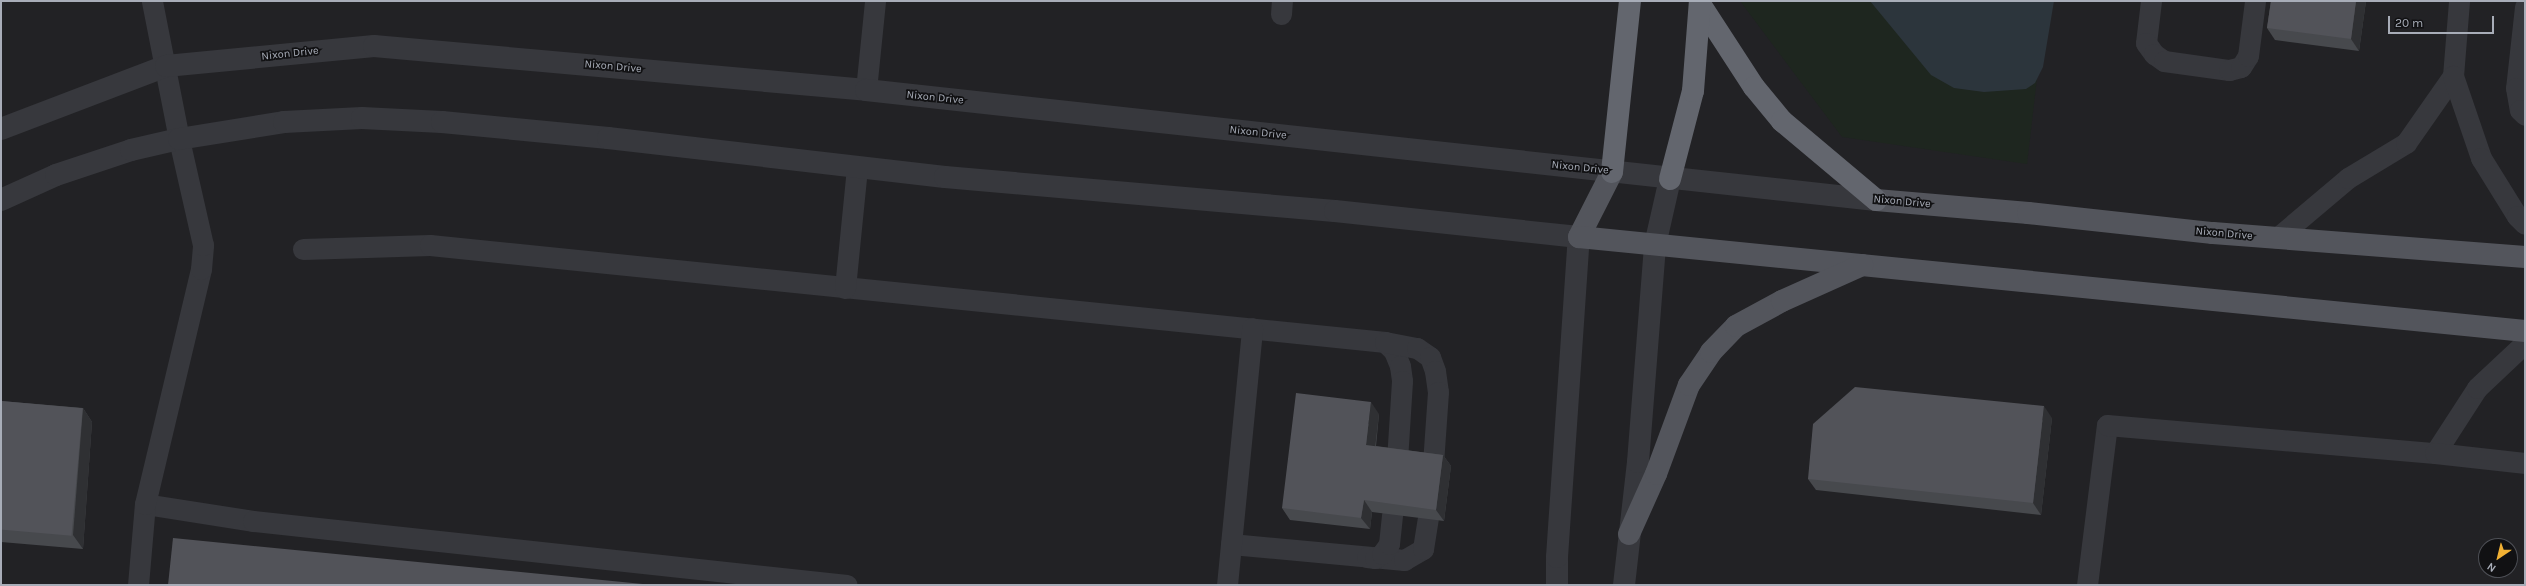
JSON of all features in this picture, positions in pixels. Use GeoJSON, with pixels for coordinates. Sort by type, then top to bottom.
{"type":"FeatureCollection","features":[{"type":"Feature","properties":{"kind":"highway"},"geometry":{"type":"LineString","coordinates":[[1612,172],[1630,1]]}},
{"type":"Feature","properties":{"kind":"highway"},"geometry":{"type":"LineString","coordinates":[[1670,179],[1693,91],[1700,2]]}},
{"type":"Feature","properties":{"kind":"highway"},"geometry":{"type":"LineString","coordinates":[[1700,2],[1754,87],[1782,121],[1876,200]]}},
{"type":"Feature","properties":{"kind":"main road"},"geometry":{"type":"LineString","coordinates":[[1612,172],[1578,237],[1863,264],[2525,331]]}},
{"type":"Feature","properties":{"kind":"main road","name":"Nixon Drive"},"geometry":{"type":"LineString","coordinates":[[1876,200],[2277,238],[2525,257]]}},
{"type":"Feature","properties":{"kind":"main road"},"geometry":{"type":"LineString","coordinates":[[1629,534],[1656,474],[1689,385],[1711,352],[1736,326],[1782,301],[1863,264]]}},
{"type":"Feature","properties":{"kind":"street","name":"Nixon Drive"},"geometry":{"type":"LineString","coordinates":[[1,129],[166,66],[374,46],[866,90],[1670,179],[1876,200]]}},
{"type":"Feature","properties":{"kind":"street"},"geometry":{"type":"LineString","coordinates":[[1,200],[56,175],[131,150],[179,139],[284,122],[362,118],[442,122],[601,138],[945,177],[1335,211],[1578,237],[1557,557],[1557,585]]}},
{"type":"Feature","properties":{"kind":"street"},"geometry":{"type":"LineString","coordinates":[[1624,585],[1638,455],[1655,245],[1670,179]]}},
{"type":"Feature","properties":{"kind":"lane"},"geometry":{"type":"LineString","coordinates":[[138,585],[145,504],[201,269],[203,245],[179,139],[166,66],[152,1]]}},
{"type":"Feature","properties":{"kind":"lane"},"geometry":{"type":"LineString","coordinates":[[866,90],[875,1]]}},
{"type":"Feature","properties":{"kind":"lane"},"geometry":{"type":"LineString","coordinates":[[2151,1],[2146,43],[2154,54],[2164,61],[2229,70],[2241,67],[2248,56],[2254,1]]}},
{"type":"Feature","properties":{"kind":"lane"},"geometry":{"type":"LineString","coordinates":[[2459,1],[2453,76],[2481,158],[2516,216],[2525,224]]}},
{"type":"Feature","properties":{"kind":"lane"},"geometry":{"type":"LineString","coordinates":[[2525,7],[2516,88],[2520,110],[2525,115]]}},
{"type":"Feature","properties":{"kind":"lane"},"geometry":{"type":"LineString","coordinates":[[2277,238],[2348,178],[2406,143],[2453,76]]}},
{"type":"Feature","properties":{"kind":"lane"},"geometry":{"type":"LineString","coordinates":[[845,288],[857,167]]}},
{"type":"Feature","properties":{"kind":"lane"},"geometry":{"type":"LineString","coordinates":[[303,249],[430,245],[1252,328],[1380,342],[1417,348],[1430,357],[1438,392],[1433,464]]}},
{"type":"Feature","properties":{"kind":"lane"},"geometry":{"type":"LineString","coordinates":[[1227,585],[1252,328]]}},
{"type":"Feature","properties":{"kind":"lane"},"geometry":{"type":"LineString","coordinates":[[1380,342],[1394,351],[1400,366],[1402,381],[1397,460]]}},
{"type":"Feature","properties":{"kind":"lane"},"geometry":{"type":"LineString","coordinates":[[2435,453],[2477,388],[2525,343]]}},
{"type":"Feature","properties":{"kind":"lane"},"geometry":{"type":"LineString","coordinates":[[2087,585],[2107,425],[2435,453],[2525,463]]}},
{"type":"Feature","properties":{"kind":"lane"},"geometry":{"type":"LineString","coordinates":[[145,504],[253,521],[847,585]]}},
{"type":"Feature","properties":{"kind":"lane"},"geometry":{"type":"LineString","coordinates":[[1231,544],[1375,558],[1382,554],[1389,544],[1392,515]]}},
{"type":"Feature","properties":{"kind":"lane"},"geometry":{"type":"LineString","coordinates":[[1362,557],[1404,560],[1413,557],[1423,549],[1426,543],[1428,519]]}},
{"type":"Feature","properties":{"kind":"shaded area"},"geometry":{"type":"Polygon","coordinates":[[[1,1],[2525,1],[2525,585],[1,585],[1,1]]]}},
{"type":"Feature","properties":{"kind":"shaded area"},"geometry":{"type":"Polygon","coordinates":[[[1740,1],[2046,1],[2027,164],[1842,137],[1740,1]]]}},
{"type":"Feature","properties":{"kind":"shaded area"},"geometry":{"type":"Polygon","coordinates":[[[1870,1],[2054,1],[2043,67],[2035,83],[2026,89],[1984,92],[1954,88],[1931,75],[1870,1]]]}},
{"type":"Feature","properties":{"kind":"building"},"geometry":{"type":"Polygon","coordinates":[[[2271,1],[2356,1],[2351,39],[2267,28],[2271,1]]]}},
{"type":"Feature","properties":{"kind":"building"},"geometry":{"type":"Polygon","coordinates":[[[1855,387],[2044,406],[2033,503],[1808,479],[1813,424],[1855,387]]]}},
{"type":"Feature","properties":{"kind":"building"},"geometry":{"type":"Polygon","coordinates":[[[1296,393],[1371,402],[1366,445],[1443,455],[1436,510],[1364,500],[1361,518],[1282,508],[1296,393]]]}},
{"type":"Feature","properties":{"kind":"building"},"geometry":{"type":"Polygon","coordinates":[[[1,401],[83,408],[72,536],[1,529],[1,401]]]}},
{"type":"Feature","properties":{"kind":"building"},"geometry":{"type":"Polygon","coordinates":[[[173,538],[653,585],[168,585],[173,538]]]}}]}
